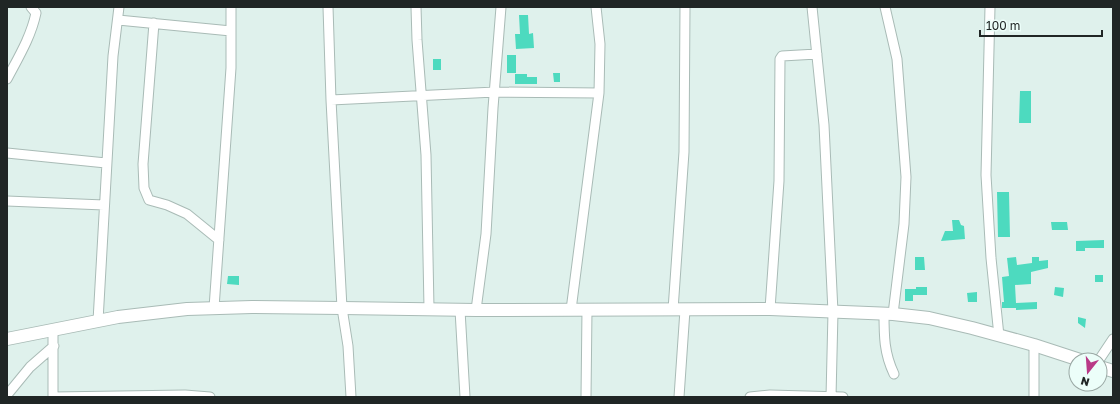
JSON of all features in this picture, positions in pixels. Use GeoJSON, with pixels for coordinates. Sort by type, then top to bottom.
{"type":"FeatureCollection","features":[{"type":"Feature","properties":{"kind":"main road"},"geometry":{"type":"LineString","coordinates":[[7,339],[118,317],[187,308],[429,308],[460,310],[770,309],[888,314],[928,318],[1034,345],[1068,356]]}},
{"type":"Feature","properties":{"kind":"street"},"geometry":{"type":"LineString","coordinates":[[7,79],[33,26],[36,13],[31,7]]}},
{"type":"Feature","properties":{"kind":"street"},"geometry":{"type":"LineString","coordinates":[[98,321],[113,56],[119,7]]}},
{"type":"Feature","properties":{"kind":"street"},"geometry":{"type":"LineString","coordinates":[[214,308],[231,68],[231,7]]}},
{"type":"Feature","properties":{"kind":"street"},"geometry":{"type":"LineString","coordinates":[[328,7],[331,100],[342,308],[348,346],[350,397]]}},
{"type":"Feature","properties":{"kind":"street"},"geometry":{"type":"LineString","coordinates":[[416,7],[417,40],[426,155],[429,308]]}},
{"type":"Feature","properties":{"kind":"street"},"geometry":{"type":"LineString","coordinates":[[476,310],[486,234],[501,7]]}},
{"type":"Feature","properties":{"kind":"street"},"geometry":{"type":"LineString","coordinates":[[572,310],[599,93],[600,44],[596,7]]}},
{"type":"Feature","properties":{"kind":"street"},"geometry":{"type":"LineString","coordinates":[[679,397],[679,310],[684,152],[685,7]]}},
{"type":"Feature","properties":{"kind":"street"},"geometry":{"type":"LineString","coordinates":[[812,7],[824,125],[833,312],[832,396]]}},
{"type":"Feature","properties":{"kind":"street"},"geometry":{"type":"LineString","coordinates":[[885,7],[897,59],[906,177],[904,224],[884,344],[888,362],[894,374]]}},
{"type":"Feature","properties":{"kind":"street"},"geometry":{"type":"LineString","coordinates":[[990,7],[986,175],[991,258],[999,336]]}},
{"type":"Feature","properties":{"kind":"street"},"geometry":{"type":"LineString","coordinates":[[118,20],[231,31]]}},
{"type":"Feature","properties":{"kind":"street"},"geometry":{"type":"LineString","coordinates":[[154,24],[144,164],[144,188],[149,200],[167,205],[187,214],[219,240]]}},
{"type":"Feature","properties":{"kind":"street"},"geometry":{"type":"LineString","coordinates":[[770,309],[779,181],[780,59],[782,56],[817,54]]}},
{"type":"Feature","properties":{"kind":"street"},"geometry":{"type":"LineString","coordinates":[[331,100],[495,92],[599,93]]}},
{"type":"Feature","properties":{"kind":"street"},"geometry":{"type":"LineString","coordinates":[[7,153],[106,163]]}},
{"type":"Feature","properties":{"kind":"street"},"geometry":{"type":"LineString","coordinates":[[7,201],[104,205]]}},
{"type":"Feature","properties":{"kind":"street"},"geometry":{"type":"LineString","coordinates":[[460,310],[465,397]]}},
{"type":"Feature","properties":{"kind":"street"},"geometry":{"type":"LineString","coordinates":[[586,397],[587,310]]}},
{"type":"Feature","properties":{"kind":"street"},"geometry":{"type":"LineString","coordinates":[[53,330],[53,397],[210,397]]}},
{"type":"Feature","properties":{"kind":"street"},"geometry":{"type":"LineString","coordinates":[[1104,352],[1113,339]]}},
{"type":"Feature","properties":{"kind":"street"},"geometry":{"type":"LineString","coordinates":[[1034,345],[1034,397]]}},
{"type":"Feature","properties":{"kind":"street"},"geometry":{"type":"LineString","coordinates":[[7,395],[30,367],[54,346]]}},
{"type":"Feature","properties":{"kind":"street"},"geometry":{"type":"LineString","coordinates":[[750,397],[770,395],[843,397]]}},
{"type":"Feature","properties":{"kind":"building"},"geometry":{"type":"Polygon","coordinates":[[[519,15],[528,15],[529,34],[533,33],[534,48],[516,49],[515,34],[520,34],[519,15]]]}},
{"type":"Feature","properties":{"kind":"building"},"geometry":{"type":"Polygon","coordinates":[[[507,55],[516,55],[516,73],[507,73],[507,55]]]}},
{"type":"Feature","properties":{"kind":"building"},"geometry":{"type":"Polygon","coordinates":[[[433,59],[441,59],[441,70],[433,70],[433,59]]]}},
{"type":"Feature","properties":{"kind":"building"},"geometry":{"type":"Polygon","coordinates":[[[553,73],[560,73],[560,82],[554,82],[553,73]]]}},
{"type":"Feature","properties":{"kind":"building"},"geometry":{"type":"Polygon","coordinates":[[[515,74],[527,74],[527,77],[537,77],[537,84],[515,84],[515,74]]]}},
{"type":"Feature","properties":{"kind":"building"},"geometry":{"type":"Polygon","coordinates":[[[1020,91],[1031,91],[1031,123],[1019,123],[1020,91]]]}},
{"type":"Feature","properties":{"kind":"building"},"geometry":{"type":"Polygon","coordinates":[[[997,192],[1009,192],[1010,237],[998,237],[997,192]]]}},
{"type":"Feature","properties":{"kind":"building"},"geometry":{"type":"Polygon","coordinates":[[[952,220],[959,220],[961,225],[964,226],[965,239],[941,241],[945,231],[953,231],[952,220]]]}},
{"type":"Feature","properties":{"kind":"building"},"geometry":{"type":"Polygon","coordinates":[[[1051,222],[1067,222],[1068,230],[1052,230],[1051,222]]]}},
{"type":"Feature","properties":{"kind":"building"},"geometry":{"type":"Polygon","coordinates":[[[1104,240],[1104,248],[1085,248],[1085,251],[1076,251],[1076,241],[1104,240]]]}},
{"type":"Feature","properties":{"kind":"building"},"geometry":{"type":"Polygon","coordinates":[[[915,257],[924,257],[925,270],[915,270],[915,257]]]}},
{"type":"Feature","properties":{"kind":"building"},"geometry":{"type":"Polygon","coordinates":[[[1016,257],[1017,265],[1032,263],[1032,257],[1039,257],[1039,261],[1048,260],[1048,268],[1031,272],[1031,284],[1015,285],[1016,303],[1037,302],[1037,309],[1016,310],[1016,308],[1002,308],[1002,302],[1004,302],[1002,277],[1009,276],[1007,258],[1016,257]]]}},
{"type":"Feature","properties":{"kind":"building"},"geometry":{"type":"Polygon","coordinates":[[[1095,275],[1103,275],[1103,282],[1095,282],[1095,275]]]}},
{"type":"Feature","properties":{"kind":"building"},"geometry":{"type":"Polygon","coordinates":[[[228,276],[239,276],[239,285],[227,284],[228,276]]]}},
{"type":"Feature","properties":{"kind":"building"},"geometry":{"type":"Polygon","coordinates":[[[916,287],[927,287],[927,295],[913,295],[913,301],[905,301],[905,289],[916,289],[916,287]]]}},
{"type":"Feature","properties":{"kind":"building"},"geometry":{"type":"Polygon","coordinates":[[[1055,287],[1064,288],[1063,297],[1054,295],[1055,287]]]}},
{"type":"Feature","properties":{"kind":"building"},"geometry":{"type":"Polygon","coordinates":[[[977,292],[977,302],[968,302],[967,293],[977,292]]]}},
{"type":"Feature","properties":{"kind":"building"},"geometry":{"type":"Polygon","coordinates":[[[1078,317],[1086,319],[1085,328],[1078,323],[1078,317]]]}}]}
